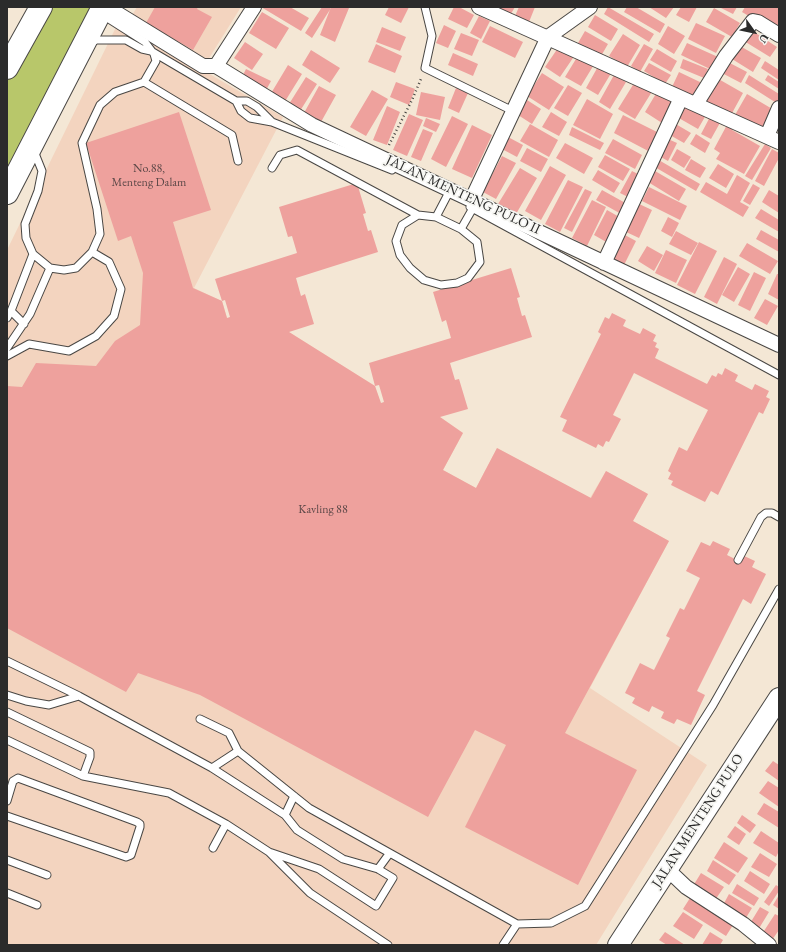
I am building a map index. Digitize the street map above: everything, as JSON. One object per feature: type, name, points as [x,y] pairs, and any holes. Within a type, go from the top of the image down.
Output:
[{"type":"main road","points":[[7,193],[103,9]]},
{"type":"main road","points":[[7,68],[37,10]]},
{"type":"street","points":[[103,9],[203,66],[216,66],[254,7]]},
{"type":"street","points":[[479,7],[773,139],[779,108]]},
{"type":"street","points":[[473,204],[513,111],[548,37],[590,7]]},
{"type":"street","points":[[696,104],[726,56],[753,21],[758,22],[779,35]]},
{"type":"street","name":"JALAN MENTENG PULO II","points":[[216,66],[312,125],[382,157],[473,204],[604,263],[779,345]]},
{"type":"street","points":[[604,263],[682,98]]},
{"type":"street","name":"JALAN MENTENG PULO","points":[[618,945],[779,698]]},
{"type":"street","points":[[668,869],[686,887],[743,924],[769,945]]},
{"type":"lane","points":[[425,7],[432,36],[425,68],[513,111]]},
{"type":"lane","points":[[31,145],[42,171],[38,191],[25,224],[26,238],[33,254],[50,268],[64,270],[76,268],[92,252],[100,234],[97,209],[82,143],[100,105],[115,92],[144,82],[156,61],[145,42],[103,9]]},
{"type":"lane","points":[[83,46],[96,40],[126,40],[142,49],[151,50],[236,101],[247,101],[272,122]]},
{"type":"lane","points":[[144,82],[232,135],[238,162]]},
{"type":"lane","points":[[236,101],[241,111],[250,118],[272,122],[406,176],[447,196],[473,204],[779,374]]},
{"type":"lane","points":[[272,168],[280,155],[297,150],[418,214],[436,217],[462,229],[477,242],[480,262],[468,278],[457,283],[441,285],[424,280],[410,268],[400,255],[396,241],[402,225],[418,214]]},
{"type":"lane","points":[[436,217],[447,196]]},
{"type":"lane","points":[[462,229],[473,204]]},
{"type":"lane","points":[[7,356],[29,344],[69,351],[96,336],[114,316],[121,289],[109,262],[92,252]]},
{"type":"lane","points":[[24,324],[9,314],[33,254]]},
{"type":"lane","points":[[7,348],[24,324],[50,268]]},
{"type":"lane","points":[[738,560],[761,517],[766,513],[779,517]]},
{"type":"lane","points":[[200,719],[229,733],[238,751],[309,808],[389,854],[517,924],[551,923],[585,906],[714,705],[779,589]]},
{"type":"lane","points":[[7,661],[79,696],[212,768],[285,815],[297,830],[343,859],[378,869],[393,878],[376,906],[319,869],[269,852]]},
{"type":"lane","points":[[7,695],[26,701],[50,704],[79,696]]},
{"type":"lane","points":[[7,712],[90,752],[90,757],[83,776]]},
{"type":"lane","points":[[7,740],[83,776],[168,793],[226,824],[269,852],[310,893],[388,945]]},
{"type":"lane","points":[[212,768],[238,751]]},
{"type":"lane","points":[[7,801],[13,781],[18,778],[137,822],[140,824],[140,827],[130,855],[126,857],[7,816]]},
{"type":"lane","points":[[285,815],[294,796]]},
{"type":"lane","points":[[213,848],[226,824]]},
{"type":"lane","points":[[378,869],[389,854]]},
{"type":"lane","points":[[7,860],[47,875]]},
{"type":"lane","points":[[7,893],[37,905]]},
{"type":"lane","points":[[503,945],[517,924]]},
{"type":"path","points":[[382,157],[412,100],[425,68]]},
{"type":"shaded area","points":[[137,7],[241,7],[206,63],[131,17]]},
{"type":"shaded area","points":[[119,21],[283,117],[194,288],[222,301],[236,348],[289,332],[375,386],[390,433],[440,417],[463,433],[443,470],[476,488],[497,448],[590,498],[606,471],[648,494],[633,521],[669,541],[590,688],[707,765],[596,945],[7,945],[7,250]]},
{"type":"green space","points":[[41,7],[103,7],[7,193],[7,68]]},
{"type":"building","points":[[155,7],[198,7],[197,9],[212,17],[193,50],[146,23]]},
{"type":"building","points":[[261,7],[290,7],[309,18],[301,31]]},
{"type":"building","points":[[322,7],[331,8],[312,38],[305,33]]},
{"type":"building","points":[[331,7],[349,8],[335,42],[320,35]]},
{"type":"building","points":[[389,7],[409,7],[401,23],[385,15]]},
{"type":"building","points":[[454,7],[459,7],[474,15],[467,28],[448,19]]},
{"type":"building","points":[[489,7],[515,7],[509,17]]},
{"type":"building","points":[[519,7],[535,7],[529,22],[515,16]]},
{"type":"building","points":[[608,7],[654,34],[649,42],[604,14]]},
{"type":"building","points":[[627,7],[636,7],[665,24],[660,33],[624,12]]},
{"type":"building","points":[[649,7],[674,7],[666,18]]},
{"type":"building","points":[[681,7],[697,7],[689,22],[676,15]]},
{"type":"building","points":[[719,7],[737,7],[733,14]]},
{"type":"building","points":[[745,7],[779,7],[779,34],[742,12]]},
{"type":"building","points":[[714,8],[740,23],[732,37],[706,22]]},
{"type":"building","points":[[262,12],[289,28],[276,49],[249,33]]},
{"type":"building","points":[[595,15],[618,29],[611,41],[588,27]]},
{"type":"building","points":[[479,16],[490,21],[481,39],[470,33]]},
{"type":"building","points":[[696,23],[725,36],[716,53],[688,39]]},
{"type":"building","points":[[444,25],[456,31],[448,48],[436,43]]},
{"type":"building","points":[[490,26],[523,42],[515,58],[482,42]]},
{"type":"building","points":[[668,26],[685,36],[674,54],[658,44]]},
{"type":"building","points":[[382,27],[406,37],[400,51],[376,42]]},
{"type":"building","points":[[751,30],[777,47],[770,57],[744,41]]},
{"type":"building","points":[[585,31],[608,44],[601,56],[578,43]]},
{"type":"building","points":[[461,33],[479,40],[472,56],[454,49]]},
{"type":"building","points":[[623,34],[640,45],[627,67],[609,56]]},
{"type":"building","points":[[245,42],[263,54],[252,70],[234,58]]},
{"type":"building","points":[[687,43],[718,57],[712,70],[681,55]]},
{"type":"building","points":[[376,44],[402,56],[395,73],[368,62]]},
{"type":"building","points":[[644,44],[653,49],[640,72],[631,66]]},
{"type":"building","points":[[560,45],[575,55],[560,77],[545,67]]},
{"type":"building","points":[[740,46],[761,58],[753,72],[732,59]]},
{"type":"building","points":[[657,49],[677,61],[671,72],[650,60]]},
{"type":"building","points":[[311,50],[340,68],[330,83],[302,65]]},
{"type":"building","points":[[453,53],[478,64],[473,76],[448,65]]},
{"type":"building","points":[[579,54],[595,63],[581,86],[565,77]]},
{"type":"building","points":[[683,59],[708,69],[704,78],[680,68]]},
{"type":"building","points":[[726,61],[747,72],[741,83],[720,72]]},
{"type":"building","points":[[765,61],[779,70],[779,80],[761,68]]},
{"type":"building","points":[[600,63],[613,70],[598,95],[586,88]]},
{"type":"building","points":[[649,63],[671,75],[665,84],[644,71]]},
{"type":"building","points":[[288,65],[302,74],[284,103],[270,95]]},
{"type":"building","points":[[246,69],[271,81],[264,94],[240,81]]},
{"type":"building","points":[[679,72],[702,83],[695,98],[672,87]]},
{"type":"building","points":[[542,73],[564,87],[549,110],[527,96]]},
{"type":"building","points":[[614,75],[626,82],[610,109],[599,102]]},
{"type":"building","points":[[749,75],[779,94],[778,104],[745,83]]},
{"type":"building","points":[[768,75],[779,82],[779,89],[765,80]]},
{"type":"building","points":[[306,77],[317,84],[300,111],[289,104]]},
{"type":"building","points":[[715,77],[743,93],[731,115],[702,99]]},
{"type":"building","points":[[636,80],[653,90],[635,119],[618,109]]},
{"type":"building","points":[[396,82],[415,89],[409,105],[390,97]]},
{"type":"building","points":[[568,85],[582,93],[568,116],[554,108]]},
{"type":"building","points":[[319,86],[336,95],[321,122],[304,113]]},
{"type":"building","points":[[456,88],[468,93],[459,113],[448,108]]},
{"type":"building","points":[[372,90],[388,99],[366,136],[350,127]]},
{"type":"building","points":[[421,92],[445,97],[440,120],[416,115]]},
{"type":"building","points":[[657,92],[675,102],[662,123],[645,112]]},
{"type":"building","points":[[747,94],[774,110],[762,131],[735,115]]},
{"type":"building","points":[[587,99],[613,114],[600,139],[573,125]]},
{"type":"building","points":[[527,100],[541,109],[532,124],[518,115]]},
{"type":"building","points":[[685,103],[706,115],[698,129],[677,117]]},
{"type":"building","points":[[387,106],[400,112],[387,145],[373,140]]},
{"type":"building","points":[[179,112],[211,210],[173,222],[193,288],[222,301],[215,279],[297,253],[292,236],[288,237],[279,207],[357,183],[366,213],[363,214],[368,231],[371,230],[378,252],[296,278],[301,296],[305,294],[314,324],[289,332],[375,386],[369,363],[451,338],[446,320],[442,322],[433,292],[511,268],[520,297],[517,298],[522,316],[525,315],[532,337],[450,363],[455,380],[459,379],[468,409],[440,417],[463,433],[443,470],[476,488],[497,448],[591,498],[606,471],[648,494],[633,521],[669,541],[565,733],[637,770],[578,885],[465,827],[506,745],[475,730],[428,817],[200,695],[138,673],[126,692],[7,628],[7,386],[22,387],[36,363],[96,366],[115,341],[140,325],[143,273],[131,236],[118,241],[86,143]],"holes":[[[225,300],[230,317],[227,318],[222,301]],[[379,385],[384,402],[381,403],[375,386]]]},
{"type":"building","points":[[551,112],[567,122],[559,136],[542,127]]},
{"type":"building","points":[[409,114],[423,120],[407,156],[393,150]]},
{"type":"building","points":[[623,115],[661,134],[652,153],[614,133]]},
{"type":"building","points":[[711,115],[721,121],[711,139],[701,134]]},
{"type":"building","points":[[452,116],[468,124],[446,167],[431,159]]},
{"type":"building","points":[[426,118],[440,124],[436,132],[423,126]]},
{"type":"building","points":[[674,123],[691,133],[684,143],[668,134]]},
{"type":"building","points":[[728,123],[734,127],[732,130],[760,146],[744,174],[716,159],[720,153],[714,149]]},
{"type":"building","points":[[530,124],[558,140],[549,157],[520,141]]},
{"type":"building","points":[[472,125],[492,135],[472,178],[452,169]]},
{"type":"building","points":[[572,127],[604,143],[600,150],[569,135]]},
{"type":"building","points":[[423,129],[433,133],[421,161],[411,157]]},
{"type":"building","points":[[696,134],[710,143],[705,153],[690,144]]},
{"type":"building","points":[[508,137],[523,145],[517,157],[502,149]]},
{"type":"building","points":[[613,139],[642,155],[635,169],[605,153]]},
{"type":"building","points":[[668,139],[677,143],[668,161],[659,156]]},
{"type":"building","points":[[565,143],[593,158],[584,174],[556,158]]},
{"type":"building","points":[[765,144],[771,148],[752,180],[745,176]]},
{"type":"building","points":[[527,148],[548,159],[541,172],[520,161]]},
{"type":"building","points":[[677,149],[691,157],[684,168],[671,160]]},
{"type":"building","points":[[772,149],[779,153],[779,158],[764,186],[755,181]]},
{"type":"building","points":[[605,155],[630,169],[623,181],[598,167]]},
{"type":"building","points":[[502,156],[516,163],[496,199],[483,192]]},
{"type":"building","points":[[657,159],[700,184],[696,191],[653,166]]},
{"type":"building","points":[[691,159],[706,168],[700,178],[685,170]]},
{"type":"building","points":[[718,164],[734,174],[726,188],[709,178]]},
{"type":"building","points":[[550,166],[566,175],[541,220],[525,211]]},
{"type":"building","points":[[520,168],[537,178],[516,214],[498,204]]},
{"type":"building","points":[[598,170],[620,183],[614,193],[592,180]]},
{"type":"building","points":[[632,171],[644,177],[632,199],[620,193]]},
{"type":"building","points":[[655,171],[686,189],[679,201],[648,182]]},
{"type":"building","points":[[737,175],[750,183],[740,202],[749,207],[743,217],[700,192],[706,182],[727,194]]},
{"type":"building","points":[[568,180],[583,187],[560,232],[545,224]]},
{"type":"building","points":[[753,184],[760,188],[750,205],[743,201]]},
{"type":"building","points":[[649,187],[687,206],[680,220],[642,201]]},
{"type":"building","points":[[585,189],[592,192],[572,232],[564,228]]},
{"type":"building","points":[[602,190],[629,205],[623,215],[596,200]]},
{"type":"building","points":[[769,190],[779,196],[779,213],[762,202]]},
{"type":"building","points":[[592,200],[606,207],[587,246],[572,238]]},
{"type":"building","points":[[637,203],[652,210],[639,238],[624,231]]},
{"type":"building","points":[[761,209],[779,220],[779,232],[755,218]]},
{"type":"building","points":[[607,210],[621,218],[608,243],[594,235]]},
{"type":"building","points":[[668,217],[679,223],[672,237],[661,231]]},
{"type":"building","points":[[761,230],[779,240],[779,252],[756,239]]},
{"type":"building","points":[[676,231],[698,243],[691,255],[669,244]]},
{"type":"building","points":[[623,234],[636,241],[624,265],[610,258]]},
{"type":"building","points":[[699,242],[717,251],[695,294],[677,285]]},
{"type":"building","points":[[747,243],[778,261],[770,274],[739,256]]},
{"type":"building","points":[[647,246],[663,255],[654,271],[638,261]]},
{"type":"building","points":[[666,250],[687,260],[676,283],[655,273]]},
{"type":"building","points":[[724,257],[737,264],[717,304],[704,297]]},
{"type":"building","points":[[738,267],[750,274],[734,302],[722,295]]},
{"type":"building","points":[[754,272],[766,278],[750,311],[738,305]]},
{"type":"building","points":[[777,274],[779,274],[779,300],[768,294]]},
{"type":"building","points":[[765,299],[778,306],[767,325],[754,318]]},
{"type":"building","points":[[612,313],[626,320],[623,326],[640,334],[643,328],[656,335],[653,341],[657,343],[655,347],[659,349],[655,358],[707,384],[712,375],[716,377],[718,373],[722,375],[725,368],[738,375],[735,381],[752,390],[755,384],[769,391],[766,397],[770,399],[763,414],[759,412],[718,495],[711,491],[705,502],[671,485],[673,481],[668,479],[671,473],[668,471],[679,447],[687,451],[708,410],[634,373],[613,415],[621,419],[609,442],[606,441],[603,447],[598,444],[596,448],[562,431],[567,420],[560,417],[601,334],[598,332],[605,317],[609,319]]},
{"type":"building","points":[[713,541],[730,549],[727,555],[739,561],[742,555],[755,561],[752,567],[766,574],[751,604],[743,599],[697,691],[705,695],[691,725],[677,719],[674,724],[661,718],[664,712],[652,706],[649,712],[632,703],[635,698],[625,693],[640,663],[654,670],[670,638],[666,636],[680,608],[684,610],[700,578],[686,571],[701,542],[710,546]]},
{"type":"building","points":[[773,761],[779,765],[779,781],[765,771]]},
{"type":"building","points":[[768,781],[779,788],[779,807],[759,793]]},
{"type":"building","points":[[764,803],[779,812],[779,828],[757,814]]},
{"type":"building","points":[[742,815],[756,825],[750,833],[737,823]]},
{"type":"building","points":[[735,826],[746,834],[739,845],[727,837]]},
{"type":"building","points":[[761,831],[779,843],[779,851],[776,857],[753,843]]},
{"type":"building","points":[[724,842],[748,858],[738,873],[714,858]]},
{"type":"building","points":[[760,853],[777,864],[769,877],[751,867]]},
{"type":"building","points":[[713,860],[736,875],[729,885],[707,871]]},
{"type":"building","points":[[750,871],[770,884],[764,894],[744,881]]},
{"type":"building","points":[[701,873],[724,887],[715,900],[693,886]]},
{"type":"building","points":[[737,884],[759,898],[754,906],[732,893]]},
{"type":"building","points":[[776,885],[779,887],[779,891],[769,906],[764,902]]},
{"type":"building","points":[[729,894],[752,908],[744,921],[722,907]]},
{"type":"building","points":[[779,895],[779,909],[773,905]]},
{"type":"building","points":[[690,898],[733,925],[726,936],[683,909]]},
{"type":"building","points":[[760,907],[769,912],[758,930],[749,925]]},
{"type":"building","points":[[683,912],[703,925],[694,939],[673,926]]},
{"type":"building","points":[[775,914],[779,916],[779,930],[772,940],[762,934]]},
{"type":"building","points":[[665,932],[685,945],[667,945],[659,940]]},
{"type":"building","points":[[710,932],[723,940],[720,945],[702,945]]}]
